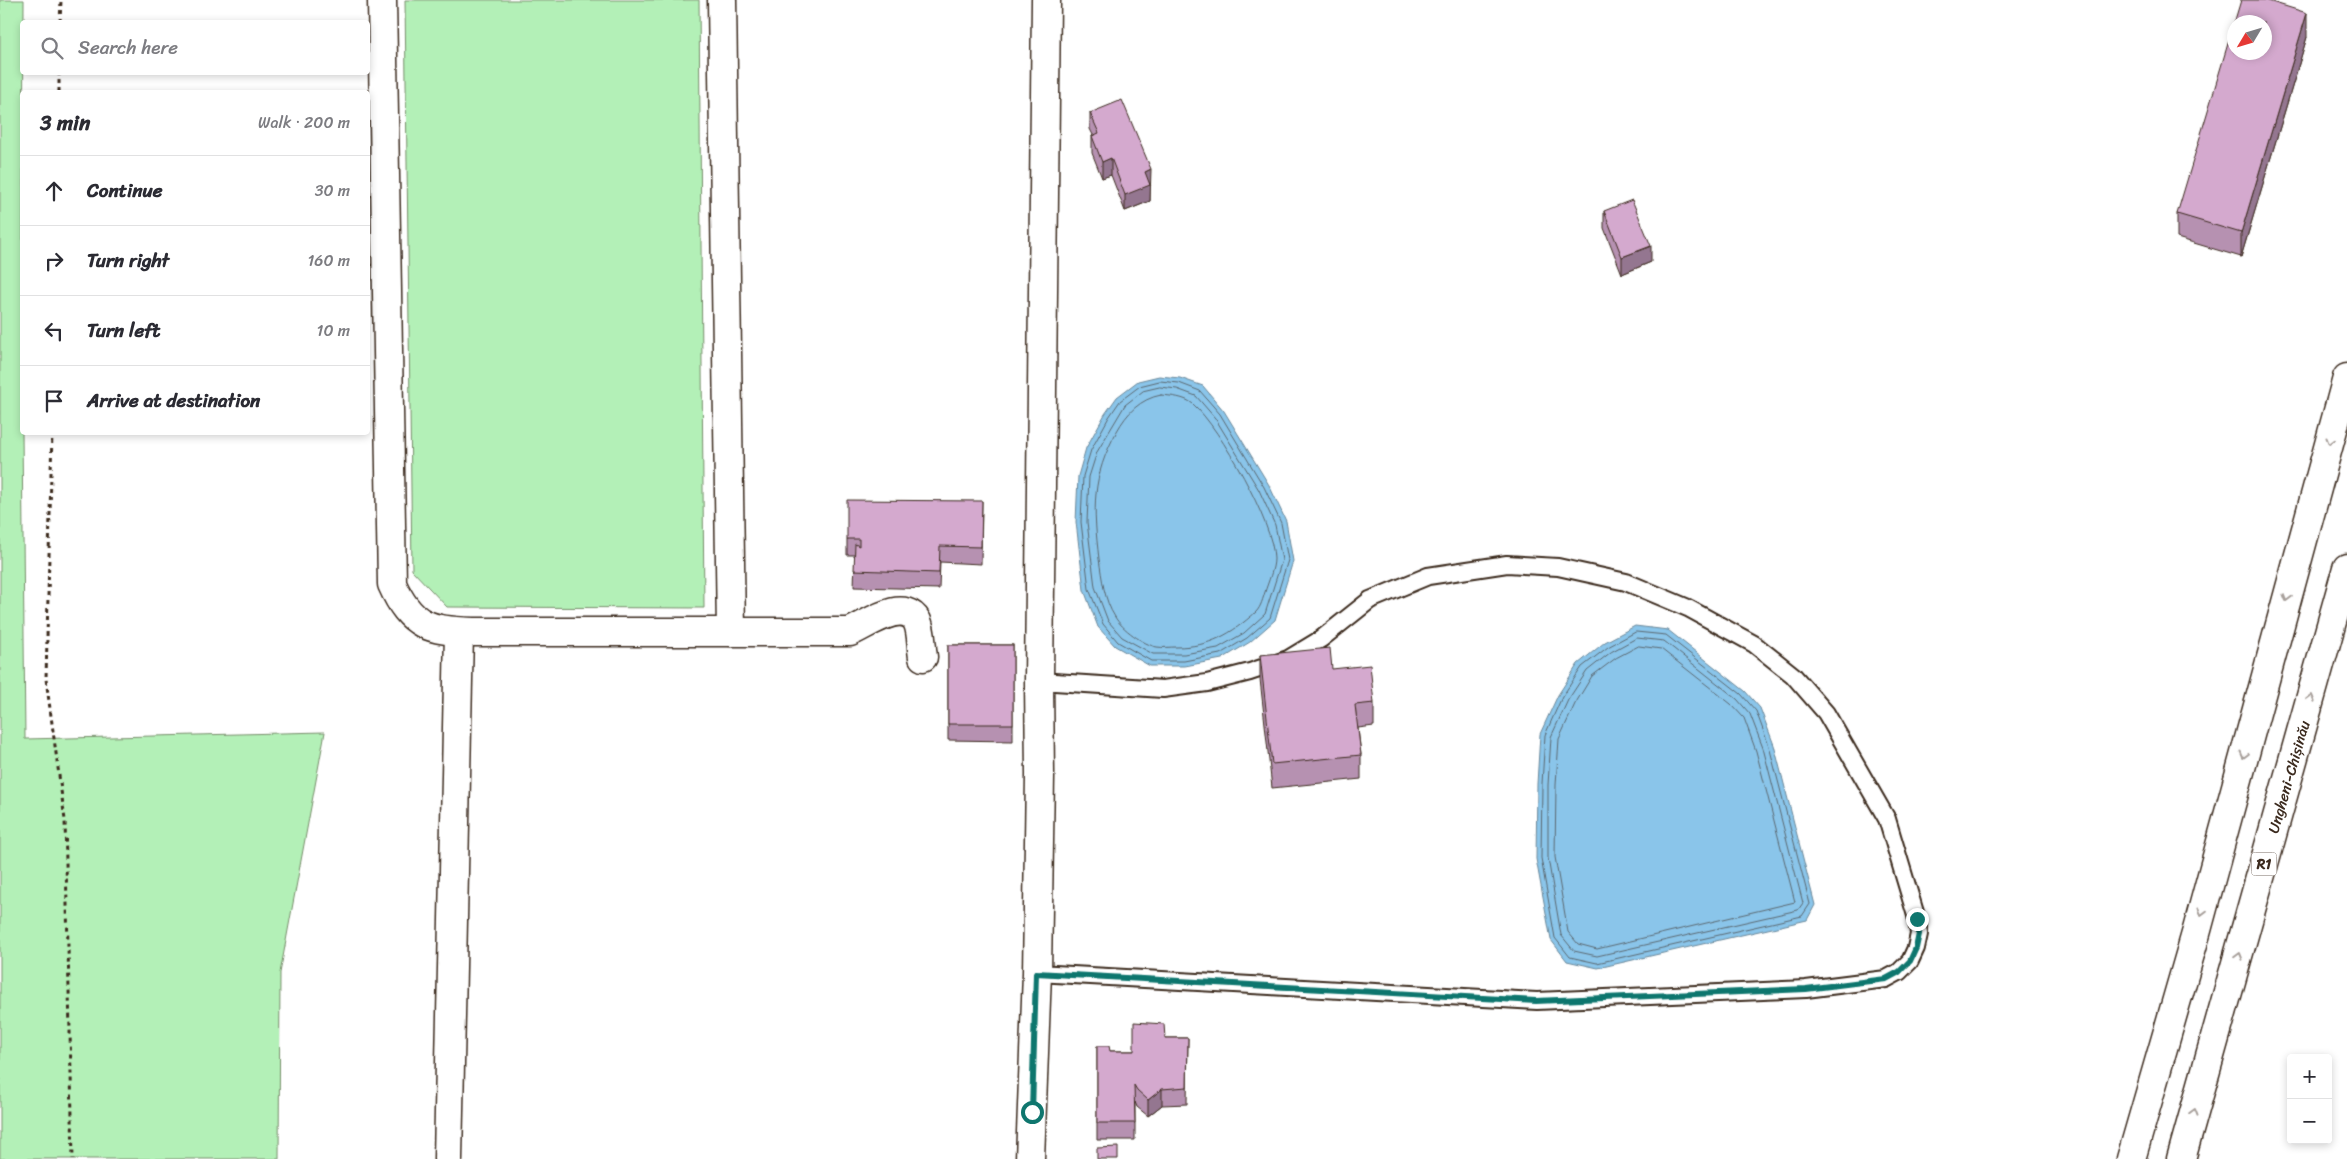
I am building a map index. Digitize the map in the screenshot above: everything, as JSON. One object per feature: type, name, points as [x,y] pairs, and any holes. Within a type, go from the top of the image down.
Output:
[{"type":"main road","points":[[382,0],[392,584],[399,600],[410,614],[424,624],[441,631],[459,632],[850,632],[886,614],[900,611],[912,616],[917,622],[923,657]]},
{"type":"main road","points":[[722,0],[731,632]]},
{"type":"main road","points":[[1030,1159],[1040,775],[1039,681],[1046,0]]},
{"type":"main road","points":[[2131,1159],[2197,930],[2347,378]]},
{"type":"main road","name":"Ungheni-Chișinău","points":[[2181,1159],[2347,568]]},
{"type":"main road","points":[[448,1159],[459,632]]},
{"type":"lane","points":[[1036,973],[1536,1001],[1677,996],[1806,989],[1886,979],[1899,972],[1910,961],[1916,948],[1919,934],[1917,919],[1887,819],[1826,713],[1793,675],[1754,644],[1688,608],[1626,582],[1558,567],[1507,564],[1428,576],[1370,600],[1321,639],[1288,659],[1250,672],[1207,683],[1163,689],[1039,681]]},
{"type":"path","points":[[60,20],[61,0]]},
{"type":"path","points":[[59,75],[59,90]]},
{"type":"path","points":[[52,435],[46,679],[65,820],[73,1159]]},
{"type":"green space","points":[[0,0],[24,0],[24,20],[20,20],[20,75],[24,75],[24,90],[20,90],[20,435],[22,435],[25,739],[325,732],[280,973],[279,1159],[0,1159]]},
{"type":"green space","points":[[405,0],[699,0],[704,608],[447,607],[412,570]]},
{"type":"water","points":[[1159,376],[1180,378],[1203,386],[1224,411],[1269,485],[1286,521],[1293,561],[1275,620],[1250,642],[1222,659],[1185,666],[1150,666],[1115,646],[1098,627],[1084,590],[1076,522],[1078,476],[1086,448],[1105,414],[1117,397],[1138,381]]},
{"type":"water","points":[[1635,626],[1668,630],[1745,691],[1760,708],[1774,745],[1815,905],[1807,920],[1598,968],[1567,961],[1551,940],[1536,859],[1540,734],[1558,695],[1578,664],[1605,642]]},
{"type":"building","points":[[2241,0],[2265,0],[2307,13],[2241,233],[2177,214],[2227,46],[2227,60],[2272,60],[2272,15],[2236,15]]},
{"type":"building","points":[[1122,100],[1151,169],[1145,172],[1150,185],[1125,195],[1111,158],[1102,162],[1092,136],[1099,133],[1090,113]]},
{"type":"building","points":[[1632,200],[1651,246],[1622,257],[1604,211]]},
{"type":"building","points":[[847,500],[982,501],[981,547],[940,546],[939,573],[854,570],[855,544],[859,546],[859,539],[847,539]]},
{"type":"building","points":[[948,645],[1013,645],[1013,724],[948,724]]},
{"type":"building","points":[[1330,648],[1332,669],[1370,665],[1374,703],[1355,705],[1361,755],[1272,764],[1260,655]]},
{"type":"building","points":[[1134,1022],[1164,1024],[1165,1038],[1188,1038],[1187,1087],[1162,1089],[1148,1100],[1134,1085],[1135,1123],[1097,1123],[1097,1046],[1109,1046],[1110,1051],[1134,1051]]},
{"type":"building","points":[[1118,1147],[1118,1159],[1097,1159],[1097,1148]]},
{"type":"route","points":[[1032,1112],[1036,973],[1536,1001],[1806,989],[1886,979],[1899,972],[1910,961],[1916,948],[1919,934],[1917,919]]}]
